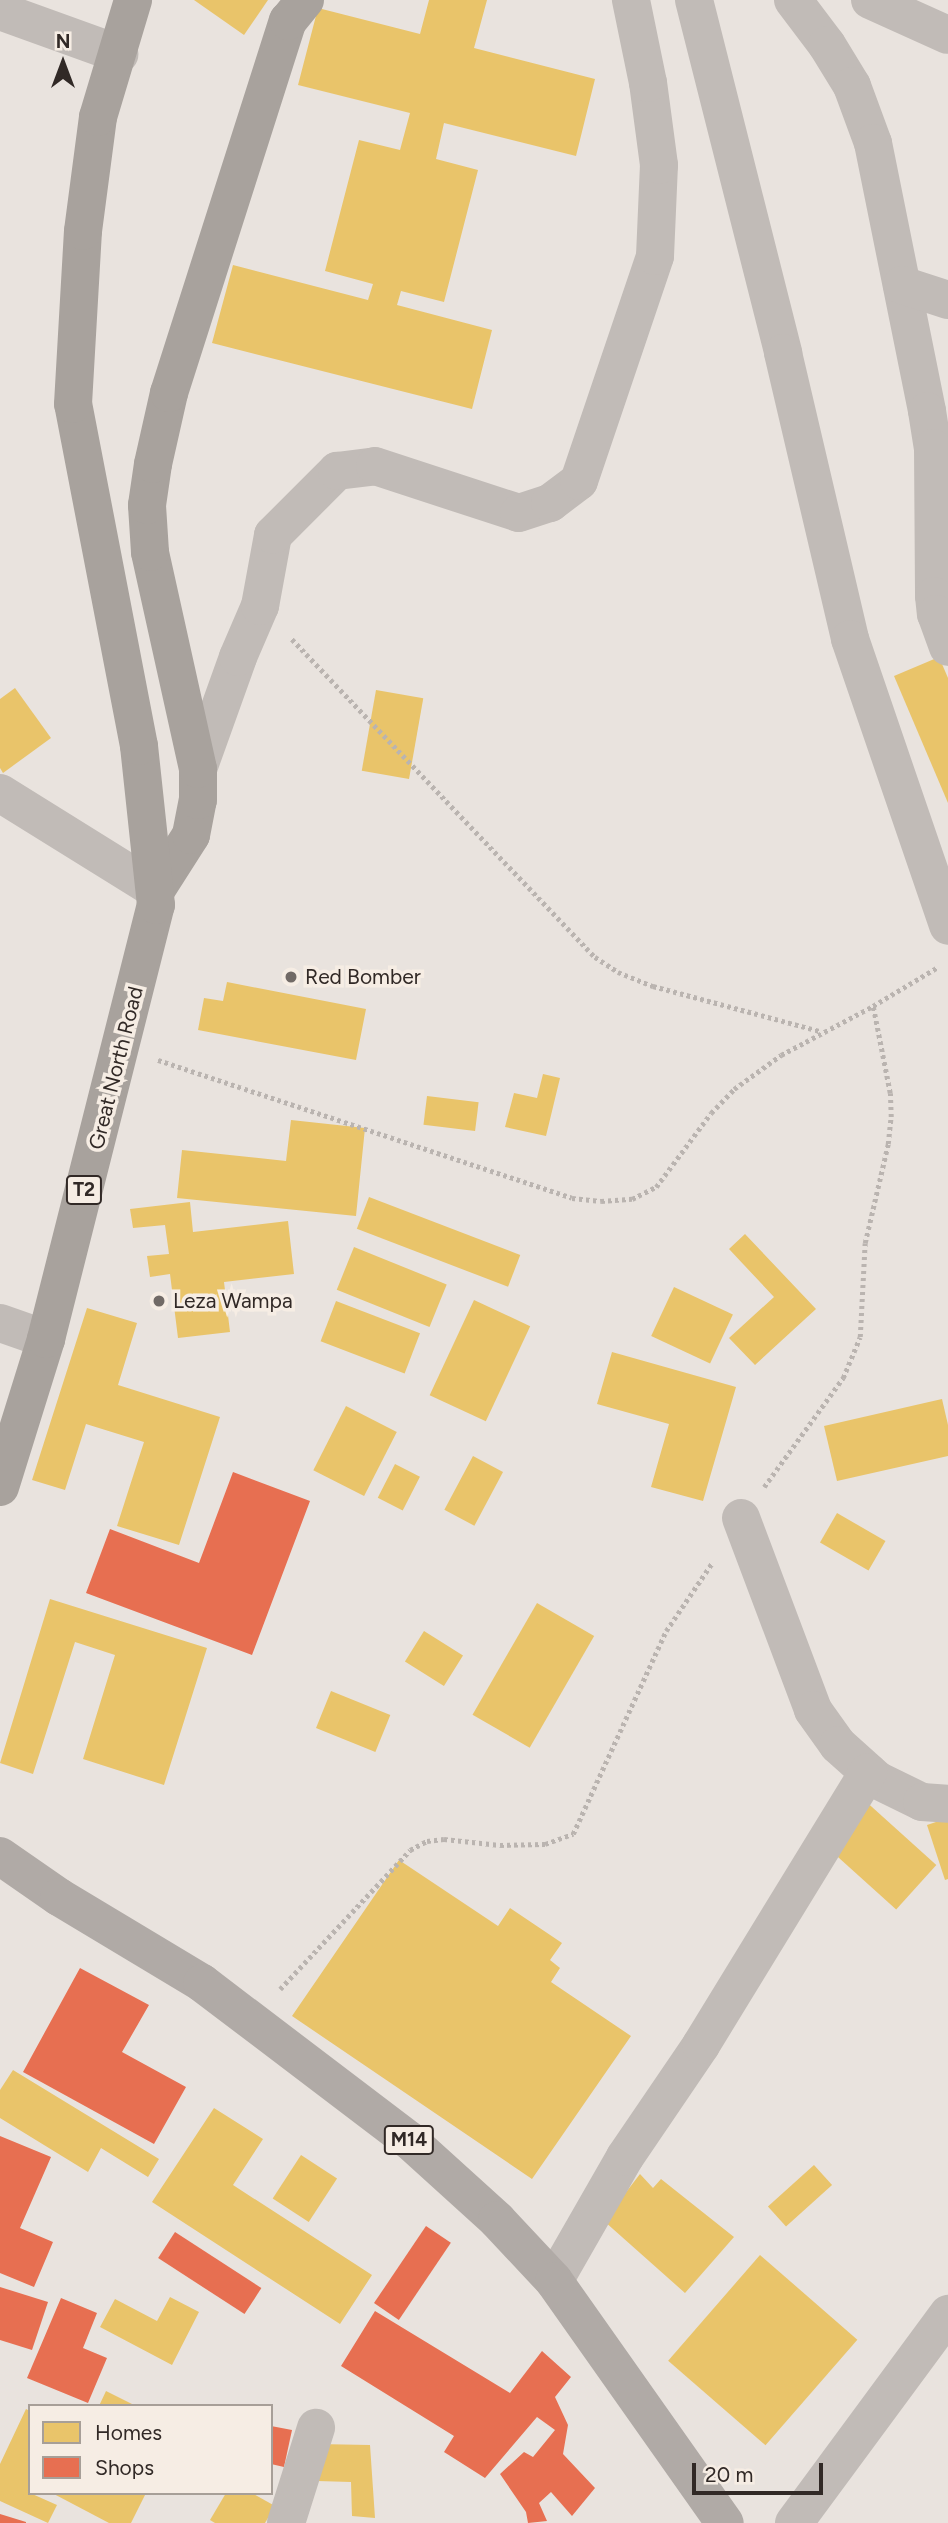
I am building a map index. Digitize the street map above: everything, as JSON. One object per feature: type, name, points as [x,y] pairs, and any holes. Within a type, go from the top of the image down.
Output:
[{"type":"highway","points":[[133,0],[98,117],[83,231],[73,404],[139,747],[156,890]]},
{"type":"highway","points":[[156,890],[191,835],[198,800],[198,769],[150,551],[147,505],[169,393],[288,21],[304,0]]},
{"type":"highway","name":"Great North Road","points":[[0,1487],[46,1339],[154,917],[156,890]]},
{"type":"main road","name":"M14","points":[[0,1856],[59,1896],[202,1983],[410,2141],[497,2220],[554,2281],[725,2523]]},
{"type":"street","points":[[198,769],[238,657],[260,606],[273,536],[337,471],[375,466],[519,513],[550,503],[579,481],[656,245],[659,164],[648,83],[631,0]]},
{"type":"street","points":[[694,0],[783,353],[850,639],[948,926]]},
{"type":"street","points":[[793,0],[827,45],[852,86],[873,143],[933,448],[934,596],[936,614],[948,648]]},
{"type":"street","points":[[870,0],[948,35]]},
{"type":"street","points":[[0,11],[119,54]]},
{"type":"street","points":[[902,285],[948,300]]},
{"type":"street","points":[[0,793],[156,890]]},
{"type":"street","points":[[0,1323],[46,1339]]},
{"type":"street","points":[[741,1518],[813,1710],[838,1745],[868,1772],[922,1802],[948,1804]]},
{"type":"street","points":[[554,2281],[625,2157],[701,2045],[868,1772]]},
{"type":"street","points":[[794,2523],[948,2314]]},
{"type":"street","points":[[286,2523],[316,2428]]},
{"type":"path","points":[[260,606],[594,957],[618,972],[653,986],[821,1031]]},
{"type":"path","points":[[121,1047],[572,1198],[601,1201],[632,1199],[656,1188],[711,1113],[734,1089],[781,1055],[821,1031],[873,1006],[948,961]]},
{"type":"path","points":[[251,2021],[410,1850],[427,1841],[444,1839],[500,1845],[544,1844],[573,1835],[666,1632],[741,1518],[843,1378],[860,1337],[865,1243],[888,1144],[891,1117],[890,1093],[873,1006]]},
{"type":"building: Homes","points":[[194,0],[268,0],[244,35]]},
{"type":"building: Homes","points":[[429,0],[487,0],[474,48],[595,79],[576,156],[444,123],[436,159],[478,170],[444,302],[401,291],[397,305],[492,330],[472,409],[212,343],[233,265],[368,300],[373,284],[325,271],[359,140],[400,150],[410,113],[298,85],[318,8],[420,34]]},
{"type":"building: Homes","points":[[939,657],[948,678],[948,803],[894,676]]},
{"type":"building: Homes","points":[[15,688],[51,738],[3,773],[0,768],[0,699]]},
{"type":"building: Homes","points":[[376,690],[423,698],[409,779],[362,771]]},
{"type":"building: Homes","points":[[227,982],[366,1009],[356,1060],[198,1030],[204,998],[223,1001]]},
{"type":"building: Homes","points":[[543,1074],[560,1078],[546,1136],[505,1127],[514,1093],[537,1098]]},
{"type":"building: Homes","points":[[427,1096],[479,1102],[475,1131],[423,1125]]},
{"type":"building: Homes","points":[[291,1120],[365,1128],[356,1216],[177,1198],[182,1150],[286,1161]]},
{"type":"building: Homes","points":[[369,1197],[520,1255],[508,1287],[357,1229]]},
{"type":"building: Homes","points":[[190,1202],[193,1232],[288,1221],[294,1274],[224,1282],[230,1332],[178,1338],[170,1274],[150,1277],[147,1256],[169,1254],[165,1225],[133,1228],[130,1209]]},
{"type":"building: Homes","points":[[745,1234],[816,1309],[755,1365],[729,1338],[774,1297],[729,1249]]},
{"type":"building: Homes","points":[[354,1247],[447,1284],[429,1327],[337,1290]]},
{"type":"building: Homes","points":[[674,1287],[733,1314],[710,1363],[651,1336]]},
{"type":"building: Homes","points":[[474,1300],[530,1326],[486,1421],[430,1395]]},
{"type":"building: Homes","points":[[336,1301],[420,1333],[405,1373],[321,1341]]},
{"type":"building: Homes","points":[[87,1308],[137,1323],[118,1385],[220,1417],[179,1545],[117,1526],[144,1442],[86,1424],[65,1490],[32,1480]]},
{"type":"building: Homes","points":[[612,1352],[736,1387],[703,1501],[651,1487],[669,1424],[597,1404]]},
{"type":"building: Homes","points":[[942,1399],[948,1425],[948,1456],[837,1481],[824,1426]]},
{"type":"building: Homes","points":[[346,1406],[397,1432],[364,1496],[313,1470]]},
{"type":"building: Homes","points":[[473,1456],[503,1472],[474,1526],[444,1510]]},
{"type":"building: Homes","points":[[395,1464],[420,1477],[403,1511],[378,1498]]},
{"type":"building: Homes","points":[[837,1513],[885,1541],[868,1570],[820,1542]]},
{"type":"building: Homes","points":[[50,1599],[207,1648],[164,1785],[83,1759],[115,1655],[75,1642],[33,1774],[0,1763]]},
{"type":"building: Homes","points":[[537,1603],[594,1636],[530,1748],[472,1715]]},
{"type":"building: Homes","points":[[424,1631],[463,1655],[444,1686],[405,1662]]},
{"type":"building: Homes","points":[[331,1691],[390,1715],[375,1752],[316,1728]]},
{"type":"building: Homes","points":[[862,1798],[936,1865],[896,1910],[822,1843]]},
{"type":"building: Homes","points":[[948,1818],[948,1879],[945,1880],[927,1825]]},
{"type":"building: Homes","points":[[399,1860],[498,1926],[510,1908],[562,1943],[550,1960],[560,1968],[551,1982],[631,2036],[532,2179],[292,2016]]},
{"type":"building: Homes","points":[[13,2070],[159,2159],[148,2177],[101,2148],[88,2172],[0,2118],[0,2090]]},
{"type":"building: Homes","points":[[214,2108],[263,2139],[233,2185],[372,2275],[340,2324],[152,2202]]},
{"type":"building: Homes","points":[[301,2155],[337,2178],[309,2222],[273,2199]]},
{"type":"building: Homes","points":[[814,2165],[832,2185],[786,2227],[768,2206]]},
{"type":"building: Homes","points":[[640,2174],[653,2188],[661,2179],[734,2237],[685,2293],[604,2221]]},
{"type":"building: Homes","points":[[760,2255],[857,2340],[766,2445],[668,2361]]},
{"type":"building: Homes","points":[[170,2297],[199,2312],[172,2365],[100,2327],[115,2299],[157,2321]]},
{"type":"building: Homes","points":[[106,2391],[132,2404],[100,2404]]},
{"type":"building: Homes","points":[[26,2409],[28,2495],[34,2495],[57,2505],[48,2523],[0,2501],[0,2464]]},
{"type":"building: Homes","points":[[317,2444],[370,2445],[375,2518],[352,2516],[351,2482],[317,2481]]},
{"type":"building: Homes","points":[[56,2495],[145,2495],[131,2523],[109,2523]]},
{"type":"building: Homes","points":[[225,2495],[256,2495],[275,2506],[265,2523],[215,2523],[210,2520]]},
{"type":"building: Shops","points":[[233,1472],[310,1501],[252,1655],[86,1593],[110,1529],[199,1563]]},
{"type":"building: Shops","points":[[80,1968],[149,2005],[122,2052],[186,2087],[154,2144],[23,2072]]},
{"type":"building: Shops","points":[[0,2136],[51,2157],[20,2228],[53,2242],[34,2287],[0,2273]]},
{"type":"building: Shops","points":[[426,2226],[451,2243],[399,2320],[374,2303]]},
{"type":"building: Shops","points":[[175,2232],[261,2288],[244,2314],[158,2258]]},
{"type":"building: Shops","points":[[0,2287],[48,2302],[32,2350],[0,2340]]},
{"type":"building: Shops","points":[[61,2298],[97,2313],[83,2348],[107,2358],[88,2403],[27,2378]]},
{"type":"building: Shops","points":[[375,2311],[510,2393],[542,2351],[571,2377],[555,2397],[568,2425],[563,2454],[595,2488],[572,2516],[551,2492],[539,2503],[547,2521],[528,2523],[526,2512],[500,2474],[524,2452],[533,2457],[555,2430],[537,2417],[485,2478],[444,2452],[454,2436],[341,2366]]},
{"type":"building: Shops","points":[[273,2426],[292,2430],[284,2467],[273,2464]]},
{"type":"building: Shops","points":[[0,2514],[26,2522],[26,2523],[0,2523]]},
{"type":"place","name":"Red Bomber","points":[[291,977]]},
{"type":"place","name":"Leza Wampa","points":[[159,1301]]}]
